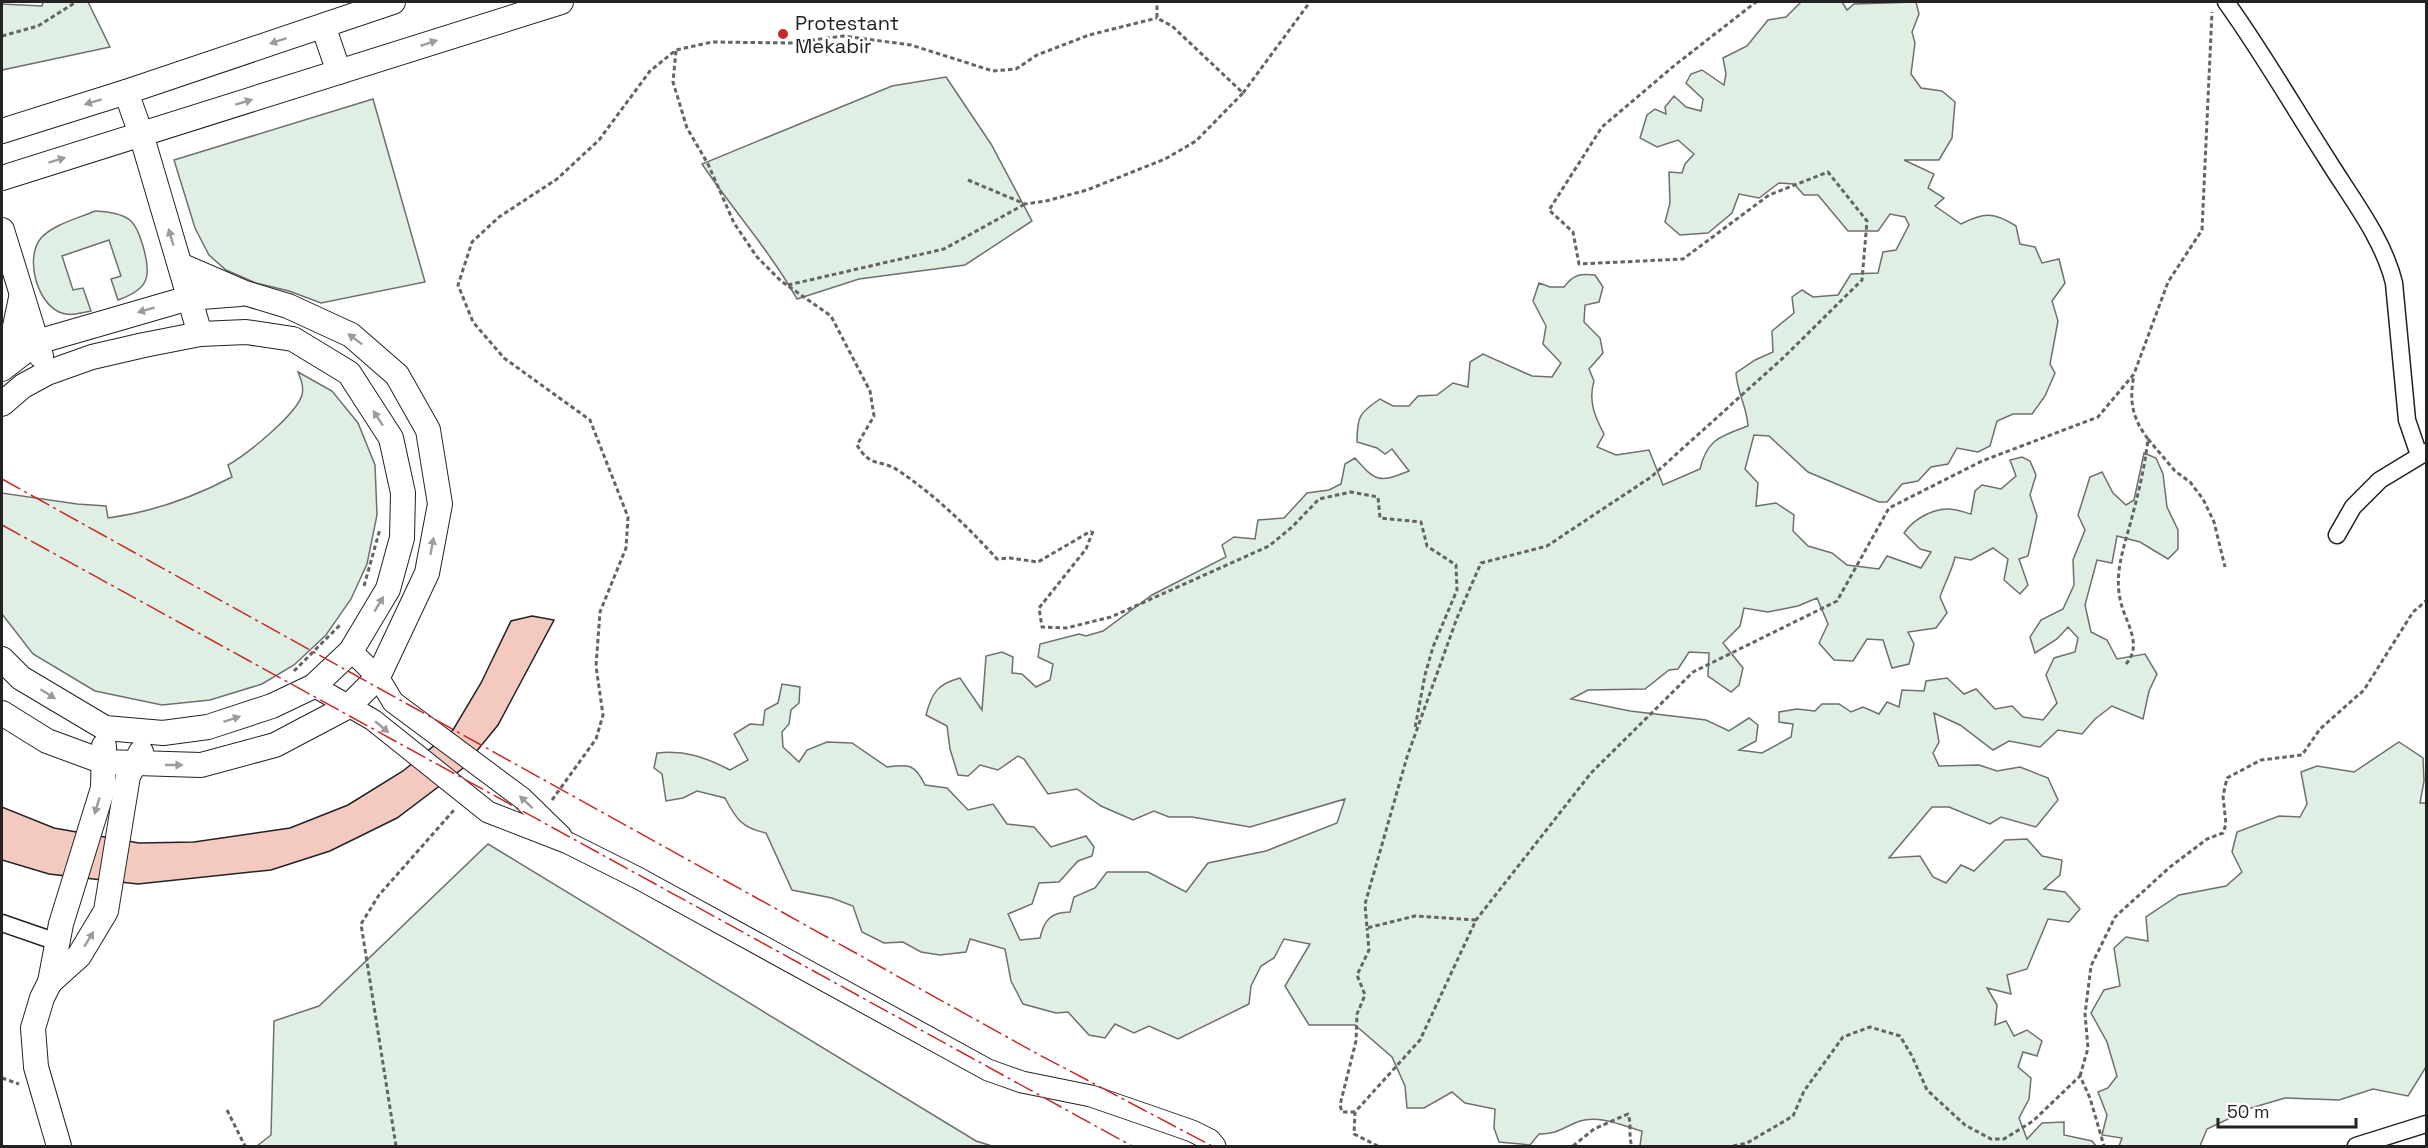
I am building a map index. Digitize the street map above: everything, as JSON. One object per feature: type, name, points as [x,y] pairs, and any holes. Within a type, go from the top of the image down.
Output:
[{"type":"main road","points":[[2,131],[126,92],[393,2]]},
{"type":"main road","points":[[2,178],[561,2]]},
{"type":"main road","points":[[323,26],[339,72]]},
{"type":"main road","points":[[126,92],[141,134],[200,334]]},
{"type":"main road","points":[[2,230],[47,374]]},
{"type":"main road","points":[[2,714],[47,741],[104,762],[134,765],[201,765],[275,745],[349,706],[378,677],[428,573],[440,504],[428,430],[397,375],[351,335],[288,306],[245,293],[180,266]]},
{"type":"main road","points":[[2,369],[37,342],[189,298],[245,293]]},
{"type":"main road","points":[[2,354],[13,336],[22,295]]},
{"type":"main road","points":[[2,404],[23,386],[92,357],[200,334],[246,332],[293,339],[349,373],[392,438],[403,493],[402,538],[388,589],[351,651],[314,686],[272,706],[208,727],[152,733],[105,728],[21,678],[2,659]]},
{"type":"main road","points":[[59,1146],[36,1067],[33,1028],[42,998],[50,982],[61,924],[103,788],[105,728]]},
{"type":"main road","points":[[50,982],[79,956],[106,911],[128,776],[152,733]]},
{"type":"street","points":[[2226,2],[2251,36],[2366,222],[2390,266],[2394,283],[2407,420],[2423,453],[2380,480],[2353,507],[2337,535]]},
{"type":"street","points":[[351,651],[378,677],[393,702],[522,798],[568,843]]},
{"type":"street","points":[[314,686],[373,720],[488,812],[568,843],[638,878],[988,1070],[1022,1082],[1091,1096],[1192,1131],[1212,1143],[1230,1146]]},
{"type":"street","points":[[2,922],[57,942]]},
{"type":"street","points":[[2356,1146],[2427,1124]]},
{"type":"path","points":[[2,36],[38,26],[76,2]]},
{"type":"path","points":[[1157,2],[1157,18]]},
{"type":"path","points":[[787,286],[944,249],[1025,204],[1087,190],[1165,159],[1196,141],[1243,93],[1310,2]]},
{"type":"path","points":[[1355,1112],[1342,1112],[1340,1106],[1356,1041],[1357,1014],[1365,995],[1357,975],[1369,950],[1365,904],[1413,738],[1457,618],[1481,563],[1547,546],[1651,477],[1784,357],[1862,280],[1867,222],[1828,172],[1769,195],[1683,259],[1579,264],[1573,232],[1549,210],[1602,127],[1675,65],[1756,2]]},
{"type":"path","points":[[2212,2],[2202,230],[2168,282],[2134,374],[2130,395],[2137,425],[2175,471],[2190,482],[2203,499],[2214,522],[2225,567]]},
{"type":"path","points":[[541,816],[596,738],[603,714],[596,666],[600,612],[626,548],[628,517],[590,420],[504,358],[473,322],[458,285],[472,242],[499,217],[557,179],[599,140],[650,72],[676,50],[712,42],[791,43],[843,36],[911,45],[993,71],[1016,69],[1037,55],[1089,35],[1157,18],[1172,26],[1243,93]]},
{"type":"path","points":[[676,50],[673,82],[687,128],[708,164],[734,223],[757,257],[787,286],[831,316],[870,391],[874,416],[857,445],[865,458],[896,469],[943,504],[997,559],[1010,558],[1038,562],[1093,531],[1086,549],[1039,609],[1042,627],[1066,628],[1111,617],[1269,546],[1292,527],[1319,499],[1351,492],[1378,497],[1380,518],[1420,522],[1427,546],[1456,565],[1457,590],[1427,666],[1413,738]]},
{"type":"path","points":[[968,180],[1025,204]]},
{"type":"path","points":[[1378,1146],[1354,1134],[1355,1112],[1420,1040],[1476,920],[1591,774],[1693,672],[1837,601],[1889,508],[1982,461],[2098,417],[2134,374]]},
{"type":"path","points":[[2127,663],[2133,657],[2134,639],[2121,601],[2120,557],[2137,497],[2148,439]]},
{"type":"path","points":[[363,588],[380,528]]},
{"type":"path","points":[[1733,1146],[1747,1143],[1792,1116],[1804,1091],[1843,1037],[1870,1027],[1900,1036],[1927,1090],[1965,1125],[1991,1139],[2004,1139],[2033,1121],[2080,1076],[2088,1048],[2085,1014],[2091,966],[2115,917],[2170,867],[2208,839],[2223,833],[2226,824],[2223,796],[2227,778],[2261,760],[2302,755],[2320,729],[2364,690],[2413,612],[2427,601]]},
{"type":"path","points":[[293,671],[338,628],[345,618]]},
{"type":"path","points":[[396,1146],[361,924],[379,895],[466,795]]},
{"type":"path","points":[[1367,928],[1415,916],[1476,920]]},
{"type":"path","points":[[2080,1076],[2090,1098],[2104,1146]]},
{"type":"path","points":[[227,1110],[245,1146]]},
{"type":"path","points":[[1573,1146],[1594,1129],[1628,1114],[1631,1122],[1632,1146]]},
{"type":"green space","points":[[43,2],[88,2],[110,47],[2,70],[2,4],[42,6]]},
{"type":"green space","points":[[1801,2],[1842,2],[1847,10],[1854,4],[1916,2],[1919,14],[1912,32],[1915,43],[1911,74],[1921,88],[1942,91],[1955,102],[1952,138],[1939,160],[1904,160],[1934,174],[1928,188],[1944,198],[1935,206],[1961,224],[1976,217],[1989,215],[2008,221],[2016,226],[2020,244],[2035,247],[2042,263],[2059,259],[2065,283],[2052,301],[2058,321],[2050,364],[2055,373],[2045,396],[2032,414],[2013,414],[1997,421],[1990,446],[1978,452],[1957,448],[1948,464],[1931,467],[1918,481],[1902,484],[1887,502],[1879,502],[1808,472],[1769,436],[1754,435],[1745,469],[1758,483],[1756,506],[1776,503],[1794,515],[1793,531],[1808,546],[1832,553],[1847,565],[1879,569],[1887,556],[1921,568],[1931,552],[1920,549],[1904,533],[1908,528],[1922,516],[1934,511],[1952,509],[1971,514],[1975,491],[1982,485],[2001,489],[2016,476],[2010,460],[2022,457],[2030,461],[2036,475],[2030,495],[2037,516],[2028,556],[2019,559],[2028,585],[2020,594],[2004,580],[2008,559],[1993,548],[1971,560],[1955,557],[1940,597],[1947,613],[1936,628],[1908,632],[1914,644],[1909,664],[1892,668],[1883,640],[1867,639],[1853,661],[1834,660],[1819,643],[1828,624],[1817,598],[1798,606],[1768,612],[1744,608],[1740,626],[1723,643],[1743,668],[1739,685],[1731,692],[1708,676],[1709,653],[1689,652],[1678,669],[1669,670],[1645,689],[1588,690],[1571,699],[1630,711],[1706,720],[1729,731],[1749,718],[1758,725],[1756,741],[1739,750],[1762,753],[1791,737],[1793,724],[1779,722],[1779,712],[1797,709],[1815,711],[1822,704],[1839,704],[1851,712],[1863,707],[1879,714],[1887,702],[1899,707],[1902,690],[1924,691],[1926,681],[1947,678],[1964,694],[1976,689],[1995,709],[2012,706],[2023,717],[2043,720],[2057,703],[2046,675],[2054,658],[2075,652],[2078,638],[2068,627],[2057,639],[2035,653],[2030,637],[2041,620],[2063,609],[2074,585],[2073,560],[2085,530],[2078,515],[2090,477],[2102,472],[2113,493],[2126,505],[2134,500],[2144,453],[2156,458],[2163,474],[2167,507],[2178,530],[2178,549],[2168,559],[2140,542],[2117,536],[2112,563],[2097,560],[2085,605],[2091,632],[2107,640],[2117,659],[2145,654],[2157,674],[2149,691],[2143,719],[2112,706],[2095,719],[2082,734],[2058,730],[2040,747],[2009,741],[1993,750],[1960,725],[1934,713],[1939,742],[1933,753],[1939,766],[1979,765],[1997,771],[2020,767],[2048,778],[2058,800],[2036,827],[2001,817],[1990,824],[1949,807],[1932,807],[1889,858],[1920,856],[1933,877],[1946,883],[1961,865],[1974,871],[2005,840],[2027,839],[2042,856],[2062,860],[2060,875],[2044,889],[2065,892],[2080,909],[2069,922],[2048,919],[2027,969],[2007,975],[2011,994],[1987,988],[1997,1005],[1995,1025],[2006,1021],[2014,1036],[2027,1030],[2042,1041],[2037,1056],[2023,1052],[2018,1067],[2031,1078],[2029,1099],[2019,1118],[2027,1139],[2042,1123],[2064,1122],[2064,1135],[2092,1141],[2096,1146],[1640,1146],[1642,1131],[1595,1119],[1580,1121],[1556,1131],[1539,1134],[1530,1145],[1499,1142],[1494,1128],[1495,1109],[1465,1103],[1452,1092],[1424,1108],[1407,1108],[1405,1086],[1392,1057],[1355,1025],[1309,1025],[1285,986],[1310,944],[1284,939],[1274,958],[1261,966],[1251,986],[1249,1004],[1178,1039],[1149,1026],[1134,1033],[1115,1024],[1105,1038],[1089,1035],[1068,1012],[1056,1013],[1023,1004],[1011,981],[1005,949],[970,939],[966,952],[940,955],[921,952],[903,942],[884,943],[862,932],[853,906],[832,898],[792,890],[766,833],[741,822],[725,798],[697,791],[683,798],[666,801],[662,774],[654,768],[657,753],[695,756],[730,770],[748,760],[734,734],[750,724],[763,725],[765,710],[778,703],[782,684],[800,687],[799,703],[791,710],[789,724],[782,732],[783,747],[799,762],[807,750],[827,742],[852,743],[887,767],[911,767],[918,773],[925,785],[947,788],[968,810],[993,804],[1007,824],[1034,827],[1051,847],[1086,836],[1094,847],[1092,856],[1078,861],[1059,882],[1039,883],[1032,904],[1008,914],[1020,940],[1040,938],[1049,918],[1070,912],[1074,897],[1095,888],[1107,872],[1148,872],[1186,892],[1208,863],[1266,851],[1337,823],[1345,799],[1250,827],[1192,817],[1169,817],[1154,811],[1133,820],[1101,806],[1077,789],[1048,794],[1024,759],[1018,756],[998,770],[980,765],[968,776],[958,775],[950,749],[947,726],[926,715],[937,690],[946,683],[960,678],[982,710],[986,656],[1002,652],[1013,657],[1012,673],[1022,674],[1036,687],[1050,680],[1053,664],[1038,657],[1040,644],[1079,634],[1086,636],[1103,631],[1152,595],[1226,557],[1222,545],[1234,537],[1255,539],[1258,520],[1284,518],[1307,493],[1329,490],[1341,484],[1345,464],[1355,458],[1368,472],[1379,478],[1409,471],[1392,449],[1385,454],[1377,448],[1357,442],[1359,421],[1363,412],[1380,399],[1393,406],[1409,406],[1418,396],[1437,395],[1453,383],[1468,387],[1470,362],[1483,354],[1532,376],[1552,377],[1561,363],[1543,344],[1546,326],[1533,301],[1539,283],[1550,287],[1564,287],[1574,277],[1590,274],[1595,275],[1603,287],[1599,302],[1585,305],[1584,322],[1600,338],[1603,353],[1589,369],[1594,381],[1593,409],[1604,434],[1597,447],[1616,455],[1649,450],[1663,485],[1700,469],[1707,451],[1716,440],[1748,426],[1736,373],[1755,360],[1773,352],[1772,331],[1794,313],[1792,297],[1802,290],[1813,297],[1838,295],[1851,274],[1878,273],[1883,252],[1896,250],[1909,225],[1905,217],[1890,214],[1878,231],[1848,231],[1818,195],[1804,195],[1794,184],[1779,183],[1759,198],[1739,194],[1732,213],[1708,233],[1680,235],[1665,222],[1670,203],[1669,172],[1682,173],[1685,164],[1694,154],[1678,140],[1657,147],[1640,138],[1647,115],[1655,109],[1666,114],[1665,107],[1674,96],[1686,107],[1701,111],[1703,99],[1686,83],[1691,74],[1702,70],[1724,85],[1726,74],[1723,58],[1747,46],[1768,20],[1786,17]]},
{"type":"green space","points":[[946,77],[991,144],[1032,221],[965,265],[859,279],[797,299],[775,264],[702,164],[892,86]]},
{"type":"green space","points":[[373,99],[425,282],[321,303],[289,291],[256,283],[226,270],[209,255],[195,228],[174,160]]},
{"type":"green space","points":[[95,211],[119,215],[127,218],[133,224],[140,236],[146,257],[145,280],[136,291],[118,300],[111,279],[121,276],[109,240],[62,256],[73,290],[83,288],[91,311],[75,314],[59,312],[44,298],[35,278],[36,246],[46,233]]},
{"type":"green space","points":[[298,372],[332,391],[358,423],[375,465],[377,515],[367,564],[351,599],[326,635],[294,665],[262,684],[210,700],[162,705],[95,691],[33,654],[2,614],[2,493],[106,506],[108,518],[141,512],[187,498],[232,477],[228,465],[258,444],[290,413],[302,395]]},
{"type":"green space","points":[[2399,742],[2423,758],[2424,781],[2420,803],[2426,803],[2426,1067],[2408,1096],[2373,1089],[2339,1100],[2285,1098],[2251,1108],[2207,1129],[2200,1146],[2119,1146],[2122,1138],[2102,1135],[2107,1115],[2098,1092],[2108,1088],[2117,1076],[2107,1042],[2091,1013],[2104,990],[2120,986],[2114,948],[2126,937],[2148,941],[2146,917],[2179,895],[2226,886],[2242,872],[2232,852],[2237,832],[2279,816],[2300,817],[2307,804],[2301,772],[2317,766],[2354,772]]},
{"type":"green space","points":[[488,844],[976,1141],[992,1146],[257,1146],[271,1135],[274,1021],[319,1006]]},
{"type":"building","points":[[532,616],[554,620],[498,725],[462,769],[397,818],[330,851],[271,870],[138,884],[49,874],[2,860],[2,807],[54,828],[139,843],[194,842],[290,828],[348,805],[403,771],[453,730],[481,683],[511,621]]},
{"type":"power","points":[[2,479],[1034,1052],[1212,1146]]},
{"type":"power","points":[[2,525],[1132,1146]]},
{"type":"place","name":"Protestant Mekabir","points":[[783,34]]}]
